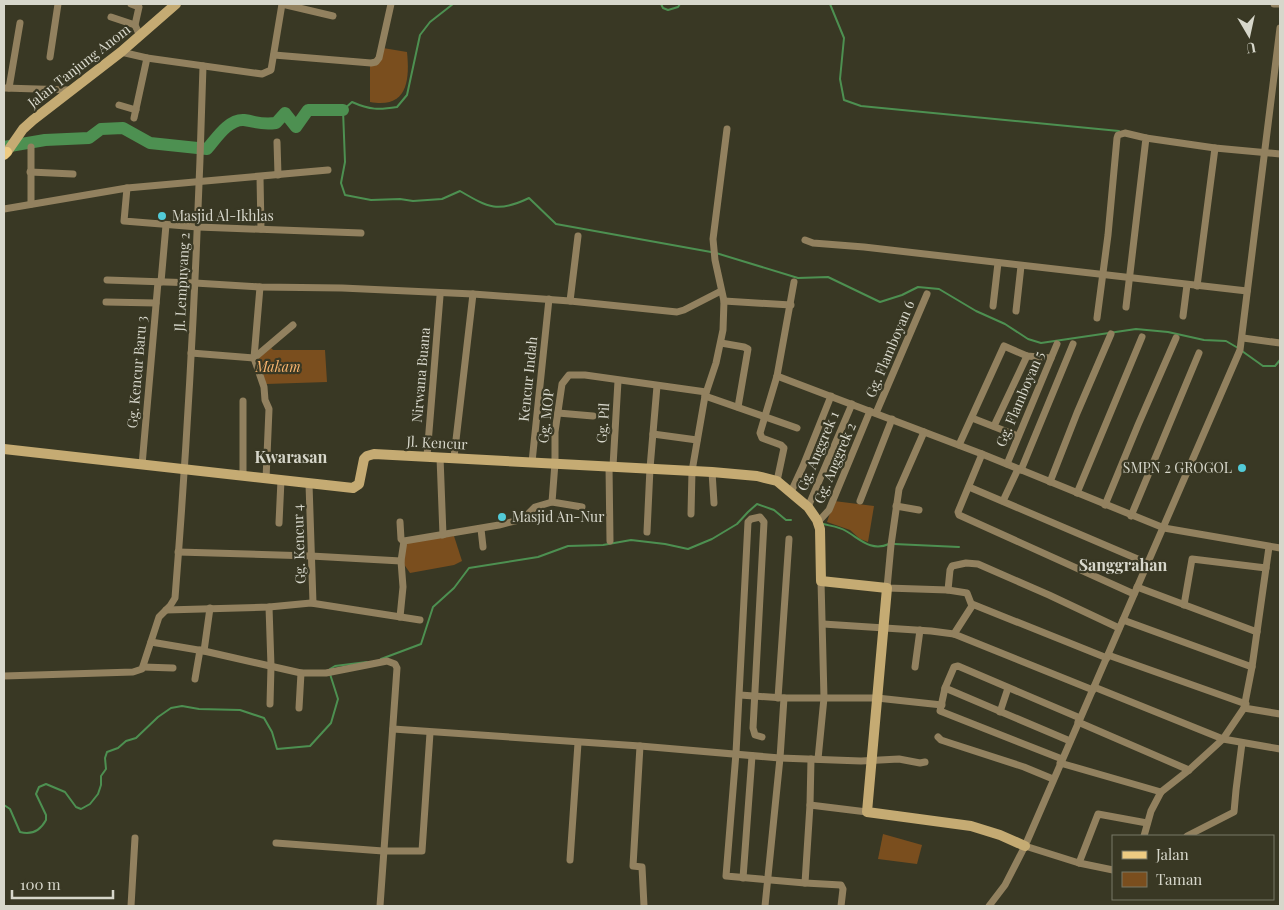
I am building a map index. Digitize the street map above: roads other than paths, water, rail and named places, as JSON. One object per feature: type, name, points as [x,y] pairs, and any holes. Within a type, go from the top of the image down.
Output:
[{"type":"street","points":[[50,57],[58,4]]},
{"type":"street","points":[[131,4],[139,7],[135,25],[140,36]]},
{"type":"street","name":"Jalan Tanjung Anom","points":[[5,153],[33,120],[121,52],[176,4]]},
{"type":"street","points":[[121,52],[147,58],[262,74],[271,70],[282,4],[333,16]]},
{"type":"street","points":[[274,55],[376,62],[379,58],[391,4]]},
{"type":"street","points":[[1274,4],[1280,4]]},
{"type":"street","points":[[111,17],[135,25]]},
{"type":"street","points":[[20,23],[6,88],[71,90]]},
{"type":"street","points":[[989,906],[1005,885],[1025,846],[1164,528],[1242,343],[1280,28]]},
{"type":"street","points":[[134,118],[147,58]]},
{"type":"street","name":"Jl. Lempuyang 2","points":[[143,667],[159,617],[175,598],[196,283],[203,66]]},
{"type":"street","points":[[119,106],[136,110]]},
{"type":"street","points":[[691,514],[692,471],[705,394],[721,343],[724,301],[715,260],[713,231],[727,129]]},
{"type":"street","points":[[1097,318],[1118,135],[1125,133],[1215,148],[1280,154]]},
{"type":"street","points":[[1126,308],[1146,138]]},
{"type":"street","points":[[277,142],[278,175]]},
{"type":"street","points":[[31,147],[31,204]]},
{"type":"street","points":[[1197,286],[1215,148]]},
{"type":"street","points":[[4,209],[127,188],[328,170]]},
{"type":"street","points":[[30,172],[73,174]]},
{"type":"street","points":[[260,177],[261,229]]},
{"type":"street","points":[[127,188],[124,221],[198,227],[361,233]]},
{"type":"street","name":"Gg. Kencur Baru 3","points":[[142,465],[156,303],[166,224]]},
{"type":"street","points":[[570,301],[578,236]]},
{"type":"street","points":[[805,240],[813,243],[864,247],[1247,291]]},
{"type":"street","points":[[993,306],[998,263]]},
{"type":"street","points":[[1016,311],[1021,266]]},
{"type":"street","points":[[107,280],[473,294],[549,299],[677,312],[721,291]]},
{"type":"street","points":[[777,481],[784,448],[781,445],[765,440],[760,436],[760,433],[777,376],[794,282]]},
{"type":"street","points":[[1183,316],[1186,285]]},
{"type":"street","points":[[260,287],[254,358],[269,409],[266,478]]},
{"type":"street","points":[[454,458],[473,294]]},
{"type":"street","name":"Gg. Flamboyan 6","points":[[873,412],[927,294]]},
{"type":"street","name":"Nirwana Buana","points":[[427,456],[440,296]]},
{"type":"street","name":"Kencur Indah","points":[[532,462],[549,299]]},
{"type":"street","points":[[724,301],[791,305]]},
{"type":"street","points":[[106,302],[156,303]]},
{"type":"street","points":[[191,353],[254,358],[293,325]]},
{"type":"street","points":[[1050,482],[1111,334]]},
{"type":"street","points":[[1077,493],[1142,337]]},
{"type":"street","points":[[1105,505],[1176,338]]},
{"type":"street","points":[[1242,343],[1280,342]]},
{"type":"street","points":[[721,343],[744,347],[748,350],[738,407]]},
{"type":"street","name":"Gg. Flamboyan 5","points":[[1007,464],[1057,344]]},
{"type":"street","points":[[1003,501],[1020,470],[1073,344]]},
{"type":"street","points":[[959,446],[1004,346],[1027,356],[1051,358]]},
{"type":"street","points":[[1131,516],[1199,353]]},
{"type":"street","points":[[994,426],[1027,356]]},
{"type":"street","name":"Gg. MOP","points":[[552,502],[555,432],[562,384],[569,375],[585,375],[618,381]]},
{"type":"street","points":[[777,376],[982,454],[1164,528],[1279,548]]},
{"type":"street","points":[[618,381],[705,394],[797,428]]},
{"type":"street","name":"Gg. Pil","points":[[610,541],[611,466],[618,381]]},
{"type":"street","points":[[647,532],[657,386]]},
{"type":"street","points":[[791,492],[831,396]]},
{"type":"street","points":[[243,401],[243,476]]},
{"type":"street","name":"Gg. Anggrek 1","points":[[808,506],[852,404]]},
{"type":"street","name":"Gg. Anggrek 2","points":[[818,522],[826,516],[829,510],[873,412]]},
{"type":"street","points":[[558,413],[592,416]]},
{"type":"street","points":[[972,418],[1018,436]]},
{"type":"street","points":[[860,501],[892,420]]},
{"type":"street","points":[[867,812],[883,627],[896,506],[902,482],[924,432]]},
{"type":"street","points":[[653,434],[697,440]]},
{"type":"street","name":"Jl. Kencur","points":[[4,448],[355,488],[359,484],[364,459],[368,455],[427,456],[650,468],[757,476],[777,481],[808,506],[818,522],[821,580]]},
{"type":"street","points":[[982,454],[958,512],[960,516],[1135,591],[1184,605],[1257,632]]},
{"type":"street","points":[[440,457],[443,535]]},
{"type":"street","points":[[712,472],[714,503]]},
{"type":"street","points":[[278,523],[281,480]]},
{"type":"street","name":"Gg. Kencur 4","points":[[310,484],[313,604]]},
{"type":"street","points":[[968,487],[1147,564]]},
{"type":"street","points":[[403,541],[481,529],[523,519],[535,507],[552,502],[582,507]]},
{"type":"street","points":[[896,506],[919,510]]},
{"type":"street","points":[[762,737],[755,735],[754,732],[764,522],[760,517],[751,519],[748,522],[740,694],[726,876],[842,885],[842,906]]},
{"type":"street","points":[[400,522],[401,539],[403,541],[401,561],[403,587],[400,616]]},
{"type":"street","points":[[481,529],[484,547]]},
{"type":"street","points":[[765,906],[780,758],[789,539]]},
{"type":"street","points":[[1144,835],[1151,811],[1161,792],[1223,739],[1245,706],[1269,547]]},
{"type":"street","points":[[178,552],[401,561]]},
{"type":"street","points":[[1184,605],[1192,559],[1266,568]]},
{"type":"street","points":[[948,590],[952,566],[966,563],[978,564],[1119,628]]},
{"type":"street","points":[[805,883],[810,804],[824,698],[821,580],[887,588],[948,590],[967,593],[972,604],[1245,706],[1280,714]]},
{"type":"street","points":[[165,610],[313,604],[420,620]]},
{"type":"street","points":[[954,634],[972,604]]},
{"type":"street","points":[[269,607],[270,704]]},
{"type":"street","points":[[195,679],[210,608]]},
{"type":"street","points":[[1123,620],[1252,667]]},
{"type":"street","points":[[823,624],[883,627],[954,634],[1223,739],[1280,749]]},
{"type":"street","points":[[915,667],[920,630]]},
{"type":"street","points":[[151,642],[202,650],[301,673],[329,672],[387,661],[395,664],[397,668],[380,906]]},
{"type":"street","points":[[1161,792],[1061,761],[940,711],[945,688],[953,669],[958,666],[1189,770]]},
{"type":"street","points":[[4,676],[133,672],[142,670],[143,667],[173,668]]},
{"type":"street","points":[[299,708],[301,673]]},
{"type":"street","points":[[945,688],[1070,741]]},
{"type":"street","points":[[1000,712],[1008,688]]},
{"type":"street","points":[[740,694],[781,698],[878,698],[942,705]]},
{"type":"street","points":[[393,729],[736,753],[780,758],[872,761],[899,759],[920,763],[925,762]]},
{"type":"street","points":[[276,843],[383,851],[422,851],[430,732]]},
{"type":"street","points":[[938,737],[941,740],[1024,767],[1053,779]]},
{"type":"street","points":[[1189,835],[1234,812],[1242,742]]},
{"type":"street","points":[[570,860],[578,743]]},
{"type":"street","points":[[640,746],[633,866],[642,867],[644,906]]},
{"type":"street","points":[[742,878],[752,756]]},
{"type":"street","points":[[810,804],[971,826],[1079,863],[1112,870]]},
{"type":"street","points":[[1079,863],[1098,814],[1147,823]]},
{"type":"street","points":[[131,906],[135,838]]},
{"type":"waterway","points":[[453,4],[430,22],[420,35],[407,95],[397,107],[374,109],[352,102],[343,110],[345,162],[341,183],[345,195],[371,200],[400,199],[413,201],[442,199],[460,191],[486,205],[494,207],[509,206],[529,198],[556,224],[711,252]]},
{"type":"waterway","points":[[661,4],[663,8],[668,10],[678,7],[680,4]]},
{"type":"waterway","points":[[830,4],[844,38],[840,79],[844,100],[861,106],[1119,131]]},
{"type":"waterway","points":[[4,147],[45,140],[89,138],[101,129],[123,128],[150,143],[207,149],[223,130],[238,121],[276,123],[285,113],[296,127],[308,110],[343,110]]},
{"type":"waterway","points":[[716,253],[798,278],[828,277],[880,302],[902,295],[918,287],[939,289],[976,311],[1005,324],[1028,339],[1041,343],[1136,329],[1168,332],[1204,340],[1226,341],[1238,348]]},
{"type":"waterway","points":[[1242,351],[1263,366],[1275,366],[1280,360]]},
{"type":"waterway","points":[[381,659],[421,644],[433,607],[454,588],[469,568],[538,557],[568,546],[603,545],[631,540],[688,549],[712,539],[737,524],[757,504],[774,510],[786,520],[791,520]]},
{"type":"waterway","points":[[823,524],[844,530],[871,546],[889,544]]},
{"type":"waterway","points":[[894,544],[959,547]]},
{"type":"waterway","points":[[330,669],[335,666],[367,662]]},
{"type":"waterway","points":[[4,805],[10,809],[20,832],[28,833],[38,829],[46,820],[46,815],[36,794],[39,787],[46,784],[65,792],[76,807],[81,809],[90,804],[98,794],[101,785],[101,776],[106,769],[105,758],[107,752],[118,748],[126,741],[136,738],[158,717],[171,708],[182,706],[199,709],[240,710],[264,718],[272,732],[277,749],[310,746],[331,723],[338,699],[330,674]]},
{"type":"place","name":"Masjid Al-Ikhlas","points":[[162,216]]},
{"type":"place","name":"SMPN 2 GROGOL","points":[[1242,468]]},
{"type":"place","name":"Masjid An-Nur","points":[[502,517]]},
{"type":"district","name":"Kwarasan","points":[[291,457]]},
{"type":"district","name":"Sanggrahan","points":[[1123,565]]},
{"type":"park label","name":"Makam","points":[[278,367]]}]
